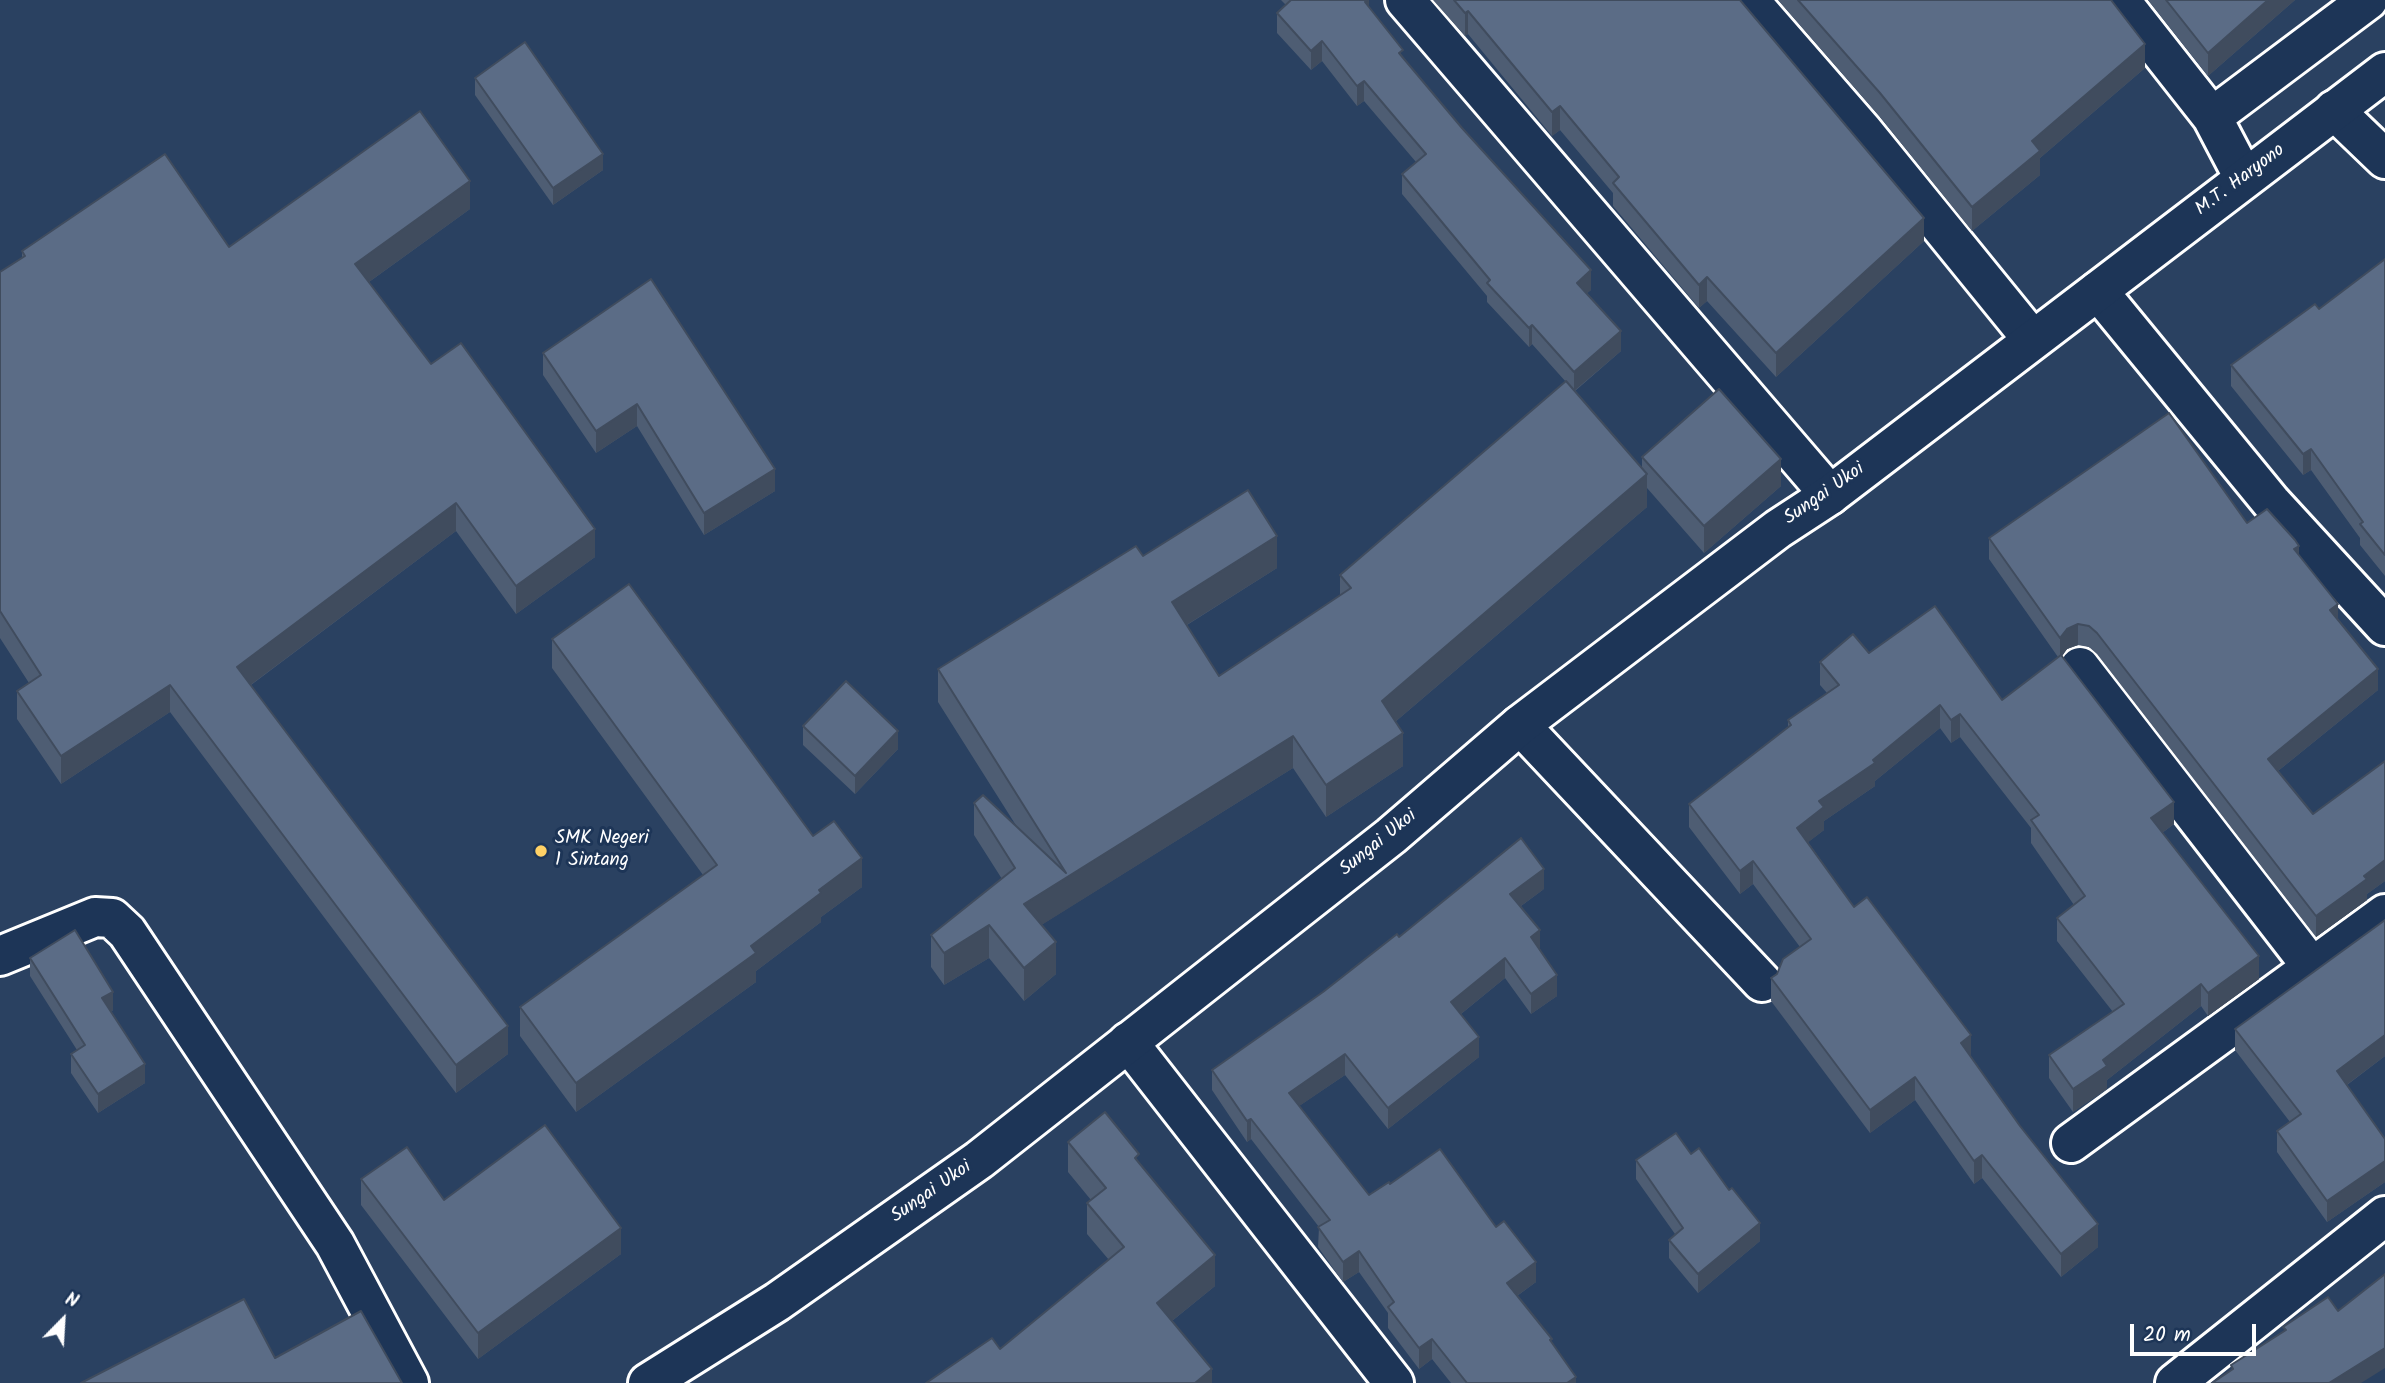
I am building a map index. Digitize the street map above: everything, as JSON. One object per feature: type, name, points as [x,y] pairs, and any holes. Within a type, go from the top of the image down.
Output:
[{"type":"main road","points":[[1405,0],[1830,495]]},
{"type":"main road","points":[[1749,0],[1863,131],[2032,339]]},
{"type":"main road","points":[[2120,0],[2212,117],[2244,178]]},
{"type":"main road","points":[[2212,117],[2368,0]]},
{"type":"main road","name":"M.T. Haryono","points":[[2098,290],[2385,72]]},
{"type":"main road","points":[[2334,110],[2385,159]]},
{"type":"main road","points":[[2098,290],[2271,502],[2385,626]]},
{"type":"main road","name":"Sungai Ukoi","points":[[648,1383],[777,1302],[979,1160],[1391,836],[1520,725],[1778,529],[1830,495],[2098,290]]},
{"type":"main road","points":[[2080,667],[2312,967]]},
{"type":"main road","points":[[1520,725],[1762,982]]},
{"type":"main road","points":[[2071,1143],[2385,914]]},
{"type":"main road","points":[[0,956],[95,917],[112,918],[127,932],[335,1244],[409,1383]]},
{"type":"main road","points":[[1128,1042],[1394,1383]]},
{"type":"main road","points":[[2175,1383],[2385,1216]]},
{"type":"building","points":[[1291,0],[1367,0],[1365,2],[1403,50],[1399,53],[1462,128],[1591,270],[1577,283],[1621,331],[1574,372],[1532,325],[1529,328],[1487,283],[1490,280],[1402,174],[1426,154],[1364,81],[1357,86],[1322,41],[1311,51],[1277,13]]},
{"type":"building","points":[[1454,0],[1740,0],[1924,218],[1776,353],[1707,277],[1699,285],[1613,183],[1619,177],[1560,106],[1552,112],[1468,11],[1465,13]]},
{"type":"building","points":[[1798,0],[2111,0],[2145,44],[2032,141],[2040,151],[1972,207],[1880,93]]},
{"type":"building","points":[[2166,0],[2268,0],[2208,53]]},
{"type":"building","points":[[525,42],[603,154],[553,188],[475,78]]},
{"type":"building","points":[[420,111],[470,181],[355,264],[431,364],[461,343],[595,529],[516,586],[456,503],[237,667],[508,1026],[456,1065],[170,685],[61,756],[17,691],[41,675],[0,611],[0,272],[25,256],[22,251],[165,154],[229,247]]},
{"type":"building","points":[[2385,259],[2385,555],[2360,524],[2363,522],[2311,449],[2303,454],[2231,365],[2315,304],[2319,309]]},
{"type":"building","points":[[651,279],[775,469],[704,513],[637,404],[596,431],[543,353]]},
{"type":"building","points":[[1566,381],[1647,474],[1382,701],[1403,733],[1326,785],[1293,736],[1024,904],[1056,942],[1024,968],[989,925],[944,953],[931,935],[1015,868],[974,803],[983,795],[1066,873],[938,669],[1136,546],[1143,556],[1248,490],[1277,536],[1172,602],[1219,676],[1351,588],[1340,575]]},
{"type":"building","points":[[1719,389],[1781,459],[1704,526],[1642,457]]},
{"type":"building","points":[[2169,413],[2247,523],[2267,509],[2295,540],[2299,546],[2294,549],[2338,604],[2330,610],[2378,669],[2268,759],[2313,814],[2385,761],[2385,860],[2364,876],[2367,879],[2316,916],[2097,633],[2089,626],[2078,624],[2067,629],[2060,638],[1989,538]]},
{"type":"building","points":[[629,584],[813,836],[834,821],[862,858],[751,946],[756,953],[576,1083],[520,1007],[717,865],[552,639]]},
{"type":"building","points":[[1935,606],[2002,700],[2061,655],[2174,802],[2151,818],[2259,956],[2208,993],[2201,984],[2103,1060],[2107,1066],[2073,1089],[2049,1055],[2124,1004],[2057,918],[2085,896],[2031,820],[2039,815],[1960,714],[1951,720],[1940,705],[1873,760],[1875,763],[1819,801],[1824,807],[1797,828],[1854,907],[1867,897],[1971,1035],[1961,1043],[2020,1126],[2098,1224],[2061,1254],[1982,1155],[1974,1161],[1915,1077],[1870,1110],[1771,978],[1777,974],[1783,959],[1811,939],[1753,861],[1740,871],[1689,804],[1791,725],[1788,720],[1839,685],[1820,662],[1853,634],[1869,653]]},
{"type":"building","points":[[846,681],[898,731],[855,776],[803,726]]},
{"type":"building","points":[[1521,838],[1544,869],[1510,894],[1540,930],[1531,937],[1557,975],[1531,994],[1505,958],[1451,1002],[1479,1037],[1388,1108],[1345,1054],[1289,1093],[1369,1195],[1389,1182],[1390,1184],[1440,1149],[1496,1227],[1504,1221],[1536,1262],[1507,1283],[1552,1339],[1550,1340],[1576,1377],[1567,1383],[1467,1383],[1432,1339],[1419,1348],[1388,1307],[1394,1302],[1359,1251],[1343,1262],[1318,1227],[1330,1220],[1251,1119],[1247,1121],[1212,1070],[1323,992],[1397,934],[1399,937]]},
{"type":"building","points":[[2385,920],[2385,1035],[2337,1071],[2385,1139],[2385,1161],[2327,1201],[2277,1131],[2301,1114],[2235,1029]]},
{"type":"building","points":[[75,930],[113,992],[102,998],[145,1064],[98,1094],[71,1054],[85,1045],[30,958]]},
{"type":"building","points":[[1105,1112],[1139,1154],[1135,1158],[1215,1255],[1157,1303],[1212,1369],[1195,1383],[926,1383],[992,1338],[1000,1349],[1124,1247],[1087,1203],[1106,1188],[1068,1142]]},
{"type":"building","points":[[545,1125],[621,1228],[478,1333],[361,1179],[407,1147],[444,1200]]},
{"type":"building","points":[[1676,1133],[1691,1154],[1699,1148],[1729,1190],[1732,1188],[1760,1223],[1698,1274],[1669,1240],[1683,1228],[1636,1160]]},
{"type":"building","points":[[2385,1274],[2385,1348],[2329,1383],[2212,1383],[2233,1369],[2231,1365],[2286,1330],[2283,1327],[2328,1297],[2338,1311]]},
{"type":"building","points":[[244,1299],[275,1358],[361,1311],[402,1383],[81,1383]]},
{"type":"place","name":"SMK Negeri 1 Sintang","points":[[541,851]]}]
